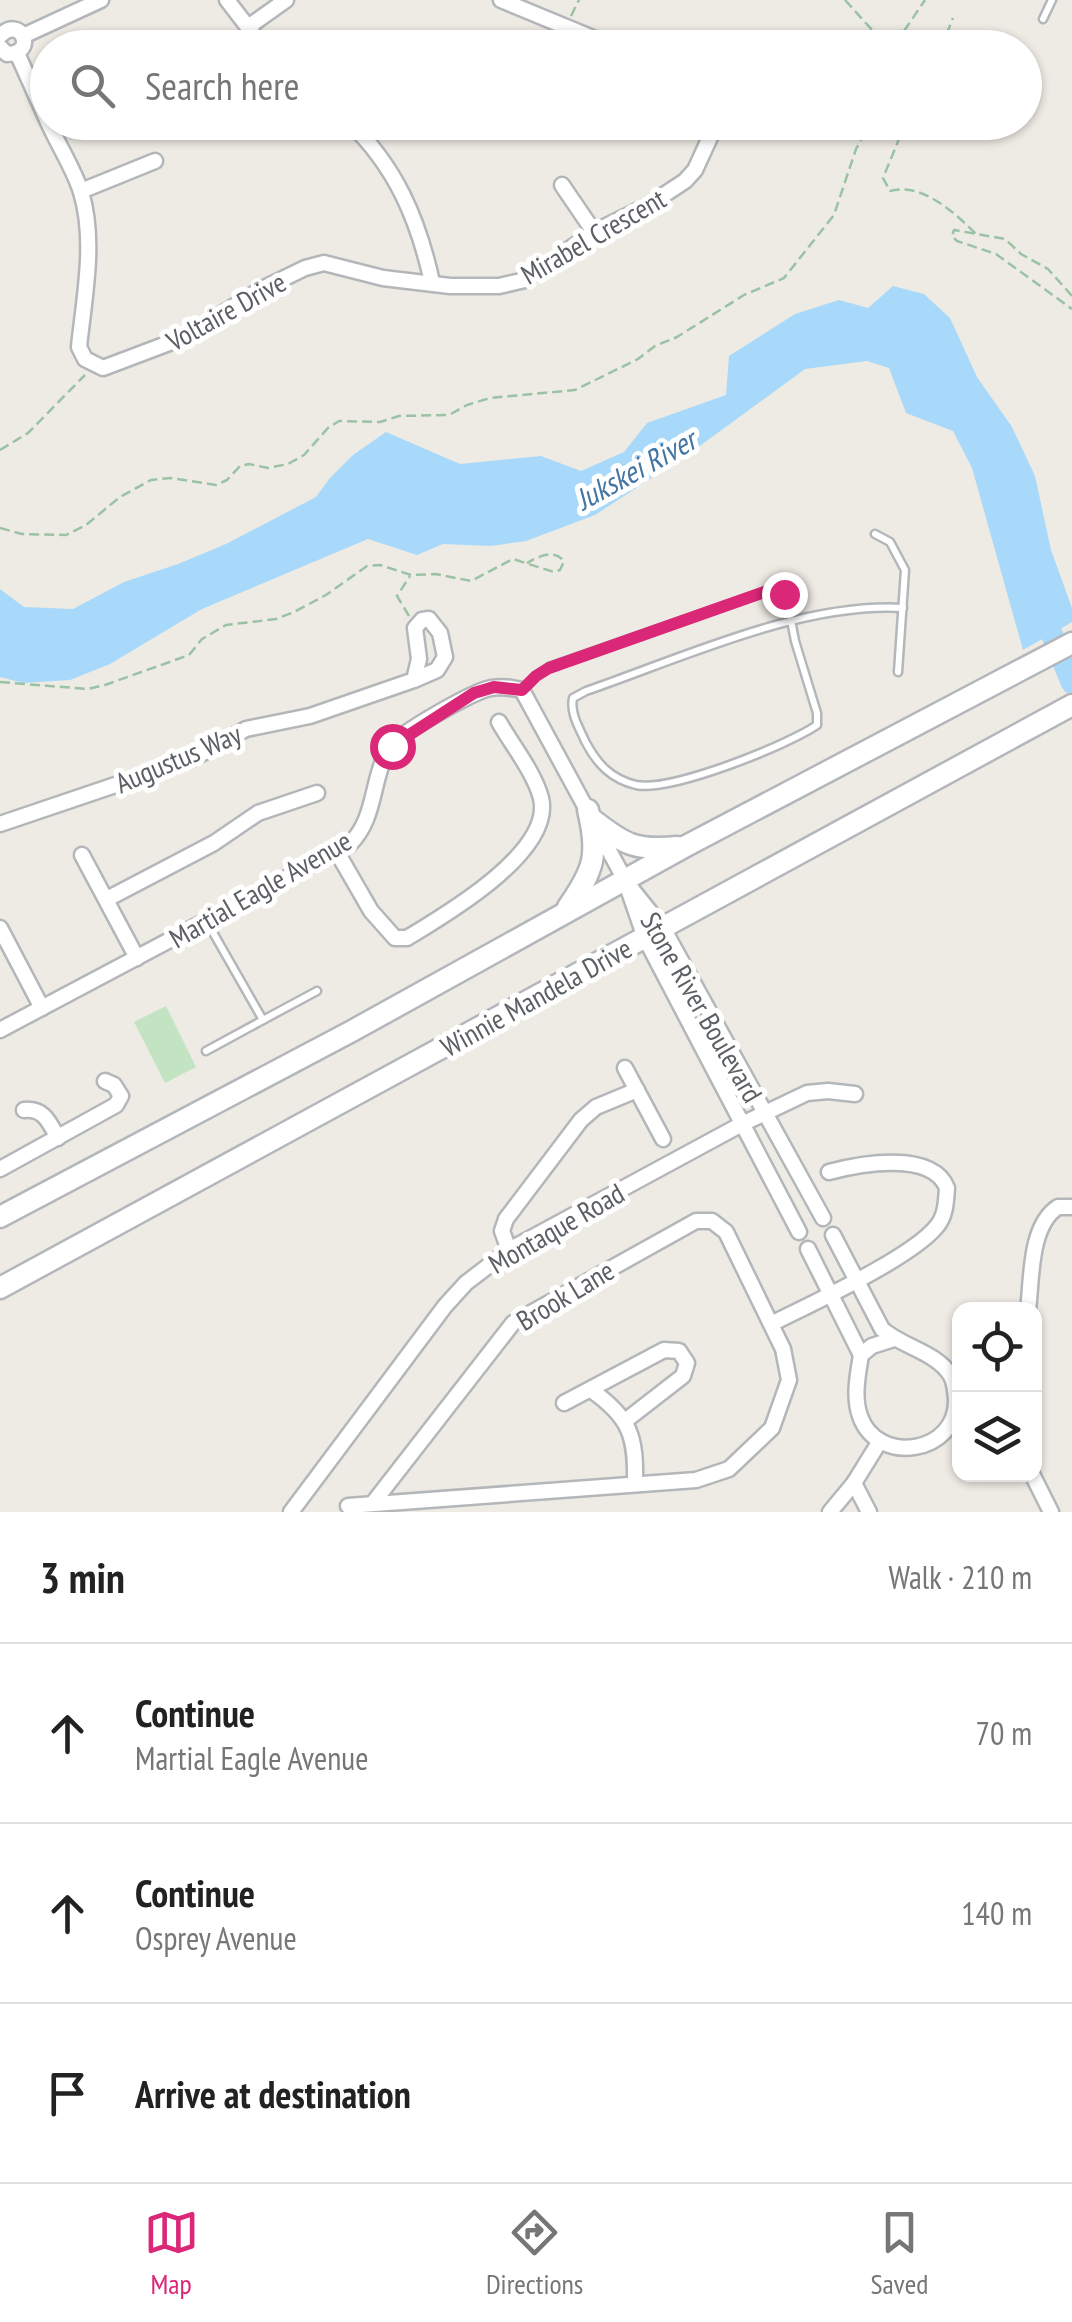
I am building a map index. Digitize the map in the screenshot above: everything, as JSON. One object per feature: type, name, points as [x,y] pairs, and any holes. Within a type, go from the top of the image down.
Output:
[{"type":"main road","points":[[0,1217],[352,1031],[686,846],[1072,643]]},
{"type":"main road","name":"Winnie Mandela Drive","points":[[0,1291],[1072,706]]},
{"type":"main road","points":[[590,815],[634,847],[686,846]]},
{"type":"main road","points":[[564,913],[593,864],[595,838],[590,815]]},
{"type":"street","points":[[36,30],[101,0]]},
{"type":"street","points":[[227,0],[250,30]]},
{"type":"street","points":[[248,27],[286,0]]},
{"type":"street","points":[[501,0],[575,30]]},
{"type":"street","points":[[0,47],[7,54],[17,53],[24,45],[23,36],[14,29],[2,28]]},
{"type":"street","points":[[23,36],[30,33]]},
{"type":"street","points":[[17,53],[30,82]]},
{"type":"street","points":[[57,140],[81,191],[88,252],[79,347],[94,366]]},
{"type":"street","points":[[365,140],[389,167],[408,200],[432,282]]},
{"type":"street","name":"Mirabel Crescent","points":[[432,282],[474,287],[526,280],[594,232],[647,206],[685,181],[696,170],[710,140]]},
{"type":"street","points":[[81,191],[155,161]]},
{"type":"street","points":[[562,185],[594,232]]},
{"type":"street","name":"Voltaire Drive","points":[[94,366],[111,366],[154,351],[185,337],[284,277],[324,264],[383,278],[432,282]]},
{"type":"street","points":[[426,618],[432,620],[442,640],[443,663],[434,672],[414,680],[417,624],[426,618]]},
{"type":"street","points":[[418,649],[442,640]]},
{"type":"street","name":"Augustus Way","points":[[0,824],[192,759],[246,729],[310,716],[414,680]]},
{"type":"street","name":"Martial Eagle Avenue","points":[[0,1030],[337,852],[358,836],[367,821],[385,758],[398,739],[474,693],[494,687],[522,690]]},
{"type":"street","name":"Stone River Boulevard","points":[[522,690],[654,933],[823,1218]]},
{"type":"street","points":[[337,852],[370,911],[394,938],[406,938],[476,894],[531,838],[542,808],[538,789],[499,722]]},
{"type":"street","points":[[107,899],[214,843],[258,813],[317,793]]},
{"type":"street","points":[[82,855],[138,958]]},
{"type":"street","points":[[0,928],[42,1008]]},
{"type":"street","name":"Stone River Boulevard","points":[[654,933],[742,1124],[799,1232]]},
{"type":"street","points":[[625,1068],[664,1138]]},
{"type":"street","points":[[0,1169],[119,1102],[118,1090],[106,1081]]},
{"type":"street","points":[[510,1250],[502,1231],[506,1219],[580,1120],[596,1107],[636,1090]]},
{"type":"street","name":"Montaque Road","points":[[291,1512],[444,1306],[466,1283],[510,1250],[763,1113],[814,1091],[854,1094]]},
{"type":"street","points":[[24,1110],[42,1114],[58,1138]]},
{"type":"street","points":[[772,1323],[831,1294],[936,1228],[945,1210],[947,1188],[938,1174],[929,1170],[892,1162],[830,1172]]},
{"type":"street","points":[[1029,1302],[1035,1253],[1046,1218],[1058,1207],[1072,1207]]},
{"type":"street","name":"Brook Lane","points":[[348,1506],[696,1480],[720,1474],[738,1462],[772,1428],[789,1380],[788,1363],[772,1323],[726,1232],[712,1221],[696,1221],[513,1323],[373,1503]]},
{"type":"street","points":[[832,1236],[875,1319],[894,1339],[945,1368],[956,1392]]},
{"type":"street","points":[[808,1249],[861,1355],[857,1385],[859,1414],[865,1428],[880,1441],[904,1448],[926,1446],[952,1421]]},
{"type":"street","points":[[861,1355],[872,1346],[894,1339]]},
{"type":"street","points":[[564,1403],[664,1350],[679,1351],[686,1363],[683,1376],[624,1421]]},
{"type":"street","points":[[591,1390],[624,1421],[634,1445],[635,1484]]},
{"type":"street","points":[[830,1512],[880,1441]]},
{"type":"street","points":[[1036,1482],[1050,1512]]},
{"type":"street","points":[[854,1483],[870,1512]]},
{"type":"lane","points":[[1043,19],[1052,0]]},
{"type":"lane","points":[[874,534],[890,542],[900,556],[906,582],[898,672]]},
{"type":"lane","points":[[522,690],[543,670],[767,591],[784,594],[792,620],[818,713],[814,727],[752,759],[664,782],[636,784],[604,770],[575,720],[573,698],[792,620],[862,606],[903,608]]},
{"type":"lane","points":[[207,921],[263,1020]]},
{"type":"lane","points":[[206,1051],[318,991]]},
{"type":"path","points":[[566,26],[580,0]]},
{"type":"path","points":[[844,0],[872,30]]},
{"type":"path","points":[[905,30],[925,0]]},
{"type":"path","points":[[949,30],[954,18]]},
{"type":"path","points":[[0,528],[22,534],[66,534],[86,524],[120,496],[151,480],[171,478],[216,485],[240,466],[268,468],[288,464],[304,456],[339,421],[380,422],[399,416],[450,415],[490,398],[576,390],[677,337],[744,294],[784,278],[834,214],[861,140]]},
{"type":"path","points":[[899,140],[882,178],[887,189],[907,190],[938,201],[977,235]]},
{"type":"path","points":[[1072,296],[1048,269],[1021,254],[1006,239],[954,230],[952,236],[958,241],[996,254],[1072,308]]},
{"type":"path","points":[[0,450],[28,433],[94,366]]},
{"type":"path","points":[[0,682],[87,689],[104,685],[189,656],[202,639],[226,625],[276,619],[294,612],[367,566],[471,581],[513,559],[554,572],[560,570],[564,561],[545,554],[527,562]]},
{"type":"path","points":[[411,575],[397,596],[417,624]]},
{"type":"green space","points":[[166,1006],[196,1067],[165,1083],[134,1022]]},
{"type":"water","points":[[893,286],[924,294],[950,318],[977,377],[1012,427],[1035,476],[1051,550],[1072,608],[1072,622],[1023,650],[972,468],[953,431],[906,413],[889,368],[867,361],[805,369],[697,448],[595,515],[526,541],[491,546],[443,544],[417,555],[368,539],[202,609],[110,664],[70,680],[23,683],[0,677],[0,589],[24,607],[73,609],[124,582],[226,544],[316,497],[353,455],[386,432],[460,464],[541,456],[581,471],[624,452],[647,423],[726,395],[729,356],[795,314],[839,300],[868,308]]},
{"type":"waterway","name":"Jukskei River","points":[[1041,608],[1072,683]]},
{"type":"route","points":[[392,746],[474,693],[494,687],[522,690],[543,670],[767,591],[784,594]]}]
